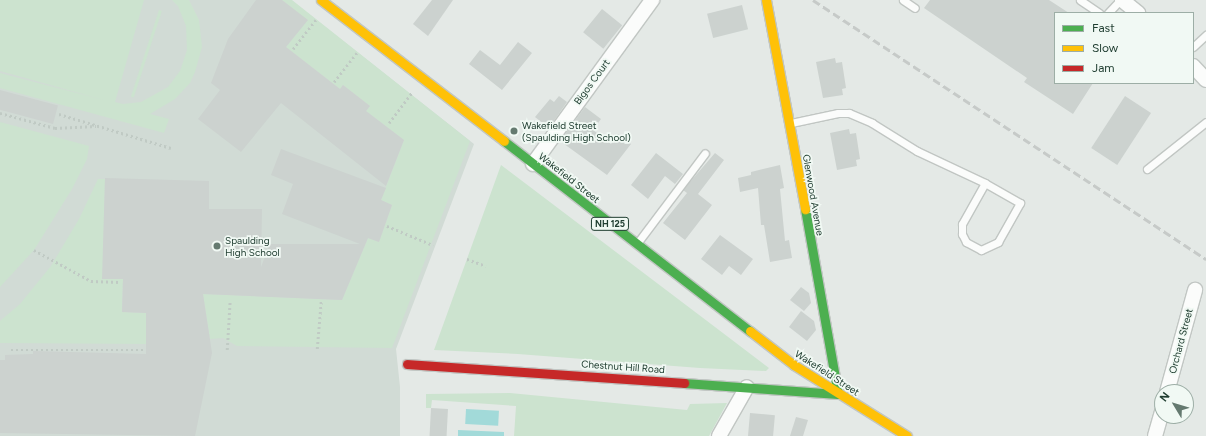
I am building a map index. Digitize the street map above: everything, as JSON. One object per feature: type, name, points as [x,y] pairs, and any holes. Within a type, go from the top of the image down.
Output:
[{"type":"street","name":"Wakefield Street","points":[[321,0],[794,365],[907,436]]},
{"type":"street","name":"Bigos Court","points":[[533,164],[652,0]]},
{"type":"street","name":"Glenwood Avenue","points":[[766,0],[768,20],[790,123],[838,394]]},
{"type":"street","points":[[1121,0],[1137,12]]},
{"type":"street","points":[[1194,67],[1206,80]]},
{"type":"street","name":"Orchard Street","points":[[1169,384],[1195,290]]},
{"type":"street","name":"Chestnut Hill Road","points":[[407,364],[838,394]]},
{"type":"street","points":[[719,436],[748,388]]},
{"type":"street","points":[[1155,436],[1158,424]]},
{"type":"lane","points":[[903,0],[915,8]]},
{"type":"lane","points":[[1080,0],[1098,12]]},
{"type":"lane","points":[[1109,12],[1121,0]]},
{"type":"lane","points":[[1194,46],[1206,35]]},
{"type":"lane","points":[[790,123],[838,113],[849,114],[872,123],[917,151],[985,183],[1020,203],[998,242],[981,250],[966,242],[962,234],[962,224],[985,183]]},
{"type":"lane","points":[[1147,169],[1206,122]]},
{"type":"lane","points":[[636,244],[705,153]]},
{"type":"path","points":[[293,49],[318,17]]},
{"type":"path","points":[[334,82],[359,50]]},
{"type":"path","points":[[389,123],[412,92]]},
{"type":"path","points":[[0,113],[55,128],[99,126]]},
{"type":"path","points":[[59,114],[171,148]]},
{"type":"path","points":[[387,226],[434,245]]},
{"type":"path","points":[[34,250],[91,281],[120,282]]},
{"type":"path","points":[[466,259],[486,266]]},
{"type":"path","points":[[227,350],[230,300]]},
{"type":"path","points":[[318,349],[321,301]]},
{"type":"path","points":[[11,350],[146,350]]},
{"type":"shaded area","name":"Spaulding High School","points":[[0,0],[291,0],[474,144],[396,349],[400,387],[400,436],[0,436]]},
{"type":"green space","points":[[0,0],[144,0],[115,102],[123,104],[141,102],[168,87],[180,71],[187,50],[186,26],[178,6],[172,0],[189,0],[199,20],[202,47],[195,72],[190,83],[175,99],[150,114],[169,119],[164,133],[0,88],[0,73],[104,100],[0,71]]},
{"type":"green space","points":[[282,0],[292,0],[470,141],[392,348],[237,346],[223,338],[210,339],[203,294],[342,300],[368,238],[379,242],[392,205],[381,200],[404,140],[366,111],[370,106],[343,85],[340,89],[286,47],[307,20]]},
{"type":"green space","points":[[159,10],[162,11],[134,97],[131,97]]},
{"type":"green space","points":[[0,122],[89,146],[87,159],[72,189],[34,250],[0,287]]},
{"type":"green space","points":[[501,165],[769,368],[766,371],[700,368],[518,354],[434,350]]},
{"type":"green space","points":[[98,179],[105,179],[103,279],[123,279],[122,312],[146,313],[146,344],[0,343],[0,321],[20,304],[51,266],[79,219]]},
{"type":"green space","points":[[510,393],[687,410],[690,404],[727,403],[709,436],[514,436],[516,406],[432,400],[431,408],[426,408],[426,394]]},
{"type":"water","points":[[466,409],[499,411],[498,426],[465,424]]},
{"type":"water","points":[[458,430],[504,432],[504,436],[458,436]]},
{"type":"building","points":[[256,0],[282,0],[308,20],[286,47],[340,89],[343,85],[370,106],[366,111],[404,140],[386,186],[281,103],[241,152],[198,119],[220,90],[211,83],[228,39]]},
{"type":"building","points":[[432,0],[453,0],[428,36],[413,24]]},
{"type":"building","points":[[930,0],[1049,0],[1067,12],[1054,12],[1054,84],[1092,84],[1073,114],[1024,82],[1027,78],[924,8]]},
{"type":"building","points":[[742,5],[748,29],[713,38],[707,14]]},
{"type":"building","points":[[602,9],[622,25],[603,49],[583,32]]},
{"type":"building","points":[[518,42],[532,53],[502,90],[469,64],[480,50],[500,65]]},
{"type":"building","points":[[835,58],[836,63],[842,62],[846,88],[842,89],[843,95],[823,98],[816,62]]},
{"type":"building","points":[[0,90],[58,106],[53,124],[0,110]]},
{"type":"building","points":[[559,96],[567,102],[549,128],[535,117],[550,99],[554,102]]},
{"type":"building","points":[[1125,96],[1151,113],[1117,165],[1091,148]]},
{"type":"building","points":[[585,107],[601,119],[593,130],[611,144],[618,134],[631,144],[607,175],[560,141]]},
{"type":"building","points":[[849,129],[850,134],[856,133],[860,159],[856,160],[857,166],[837,170],[830,133]]},
{"type":"building","points":[[281,149],[386,188],[381,200],[392,205],[379,242],[368,238],[342,300],[203,294],[212,353],[195,436],[0,433],[0,360],[5,360],[5,355],[33,354],[33,351],[146,354],[146,313],[122,312],[123,279],[102,279],[105,178],[209,181],[209,209],[262,209],[261,267],[270,244],[360,244],[282,214],[293,184],[271,175]]},
{"type":"building","points":[[656,153],[683,174],[675,184],[665,176],[648,199],[631,185]]},
{"type":"building","points":[[715,153],[724,160],[698,194],[712,205],[685,240],[663,223],[687,193],[683,190]]},
{"type":"building","points":[[780,165],[784,188],[780,189],[785,241],[789,240],[792,258],[770,262],[764,225],[761,225],[758,188],[740,192],[738,178],[751,175],[751,172]]},
{"type":"building","points":[[720,235],[753,259],[741,275],[729,266],[722,275],[701,259]]},
{"type":"building","points":[[801,287],[809,293],[811,303],[804,311],[790,300]]},
{"type":"building","points":[[801,311],[814,321],[816,330],[807,341],[789,327]]},
{"type":"building","points":[[431,408],[448,409],[447,436],[430,436]]},
{"type":"building","points":[[750,413],[775,415],[773,436],[748,436]]},
{"type":"building","points":[[796,417],[808,420],[803,436],[790,436]]},
{"type":"railway","points":[[813,0],[1206,259]]},
{"type":"traffic: fast","points":[[504,141],[750,331]]},
{"type":"traffic: fast","points":[[684,383],[838,394],[805,209]]},
{"type":"traffic: slow","points":[[321,0],[504,141]]},
{"type":"traffic: slow","points":[[766,0],[805,209]]},
{"type":"traffic: slow","points":[[750,331],[794,365],[907,436]]},
{"type":"traffic: jam","points":[[407,364],[684,383]]},
{"type":"place","name":"Wakefield Street (Spaulding High School)","points":[[514,131]]},
{"type":"place","name":"Spaulding High School","points":[[217,246]]}]
